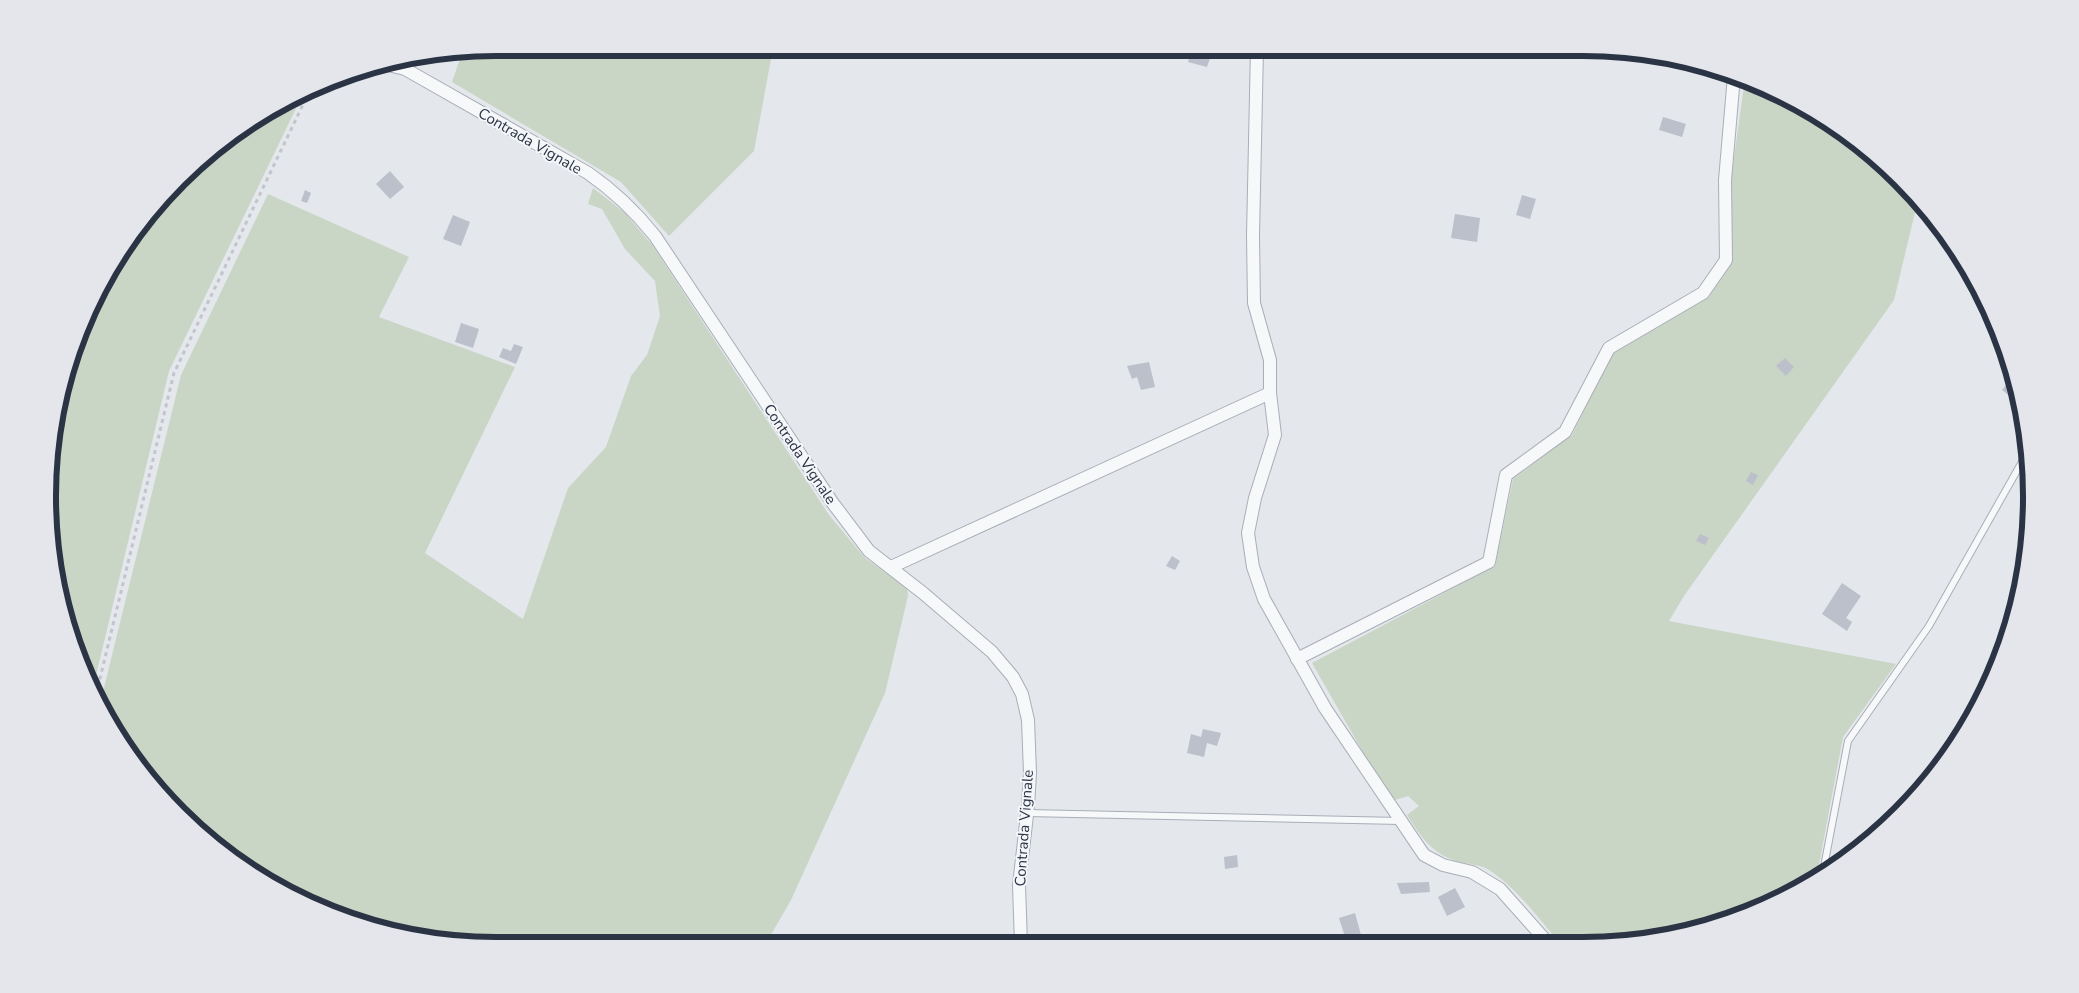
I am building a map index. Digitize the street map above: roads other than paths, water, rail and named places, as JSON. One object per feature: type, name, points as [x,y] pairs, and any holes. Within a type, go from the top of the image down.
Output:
[{"type":"street","points":[[1257,56],[1253,226],[1254,303],[1270,360],[1270,393],[1275,435],[1255,498],[1248,533],[1253,567],[1264,599],[1325,708],[1424,855],[1443,865],[1472,872],[1500,889],[1543,937]]},
{"type":"street","name":"Contrada Vignale","points":[[399,68],[406,69],[588,173],[612,189],[636,212],[655,236],[832,502],[869,551],[891,567],[992,652],[1013,677],[1022,694],[1028,720],[1030,773],[1019,885],[1021,937]]},
{"type":"street","points":[[1297,659],[1489,562],[1506,475],[1565,432],[1609,348],[1703,292],[1726,260],[1725,180],[1733,83]]},
{"type":"street","points":[[891,567],[1270,393]]},
{"type":"lane","points":[[1824,865],[1848,741],[1929,626],[2021,463]]},
{"type":"lane","points":[[1027,813],[1401,821]]}]
